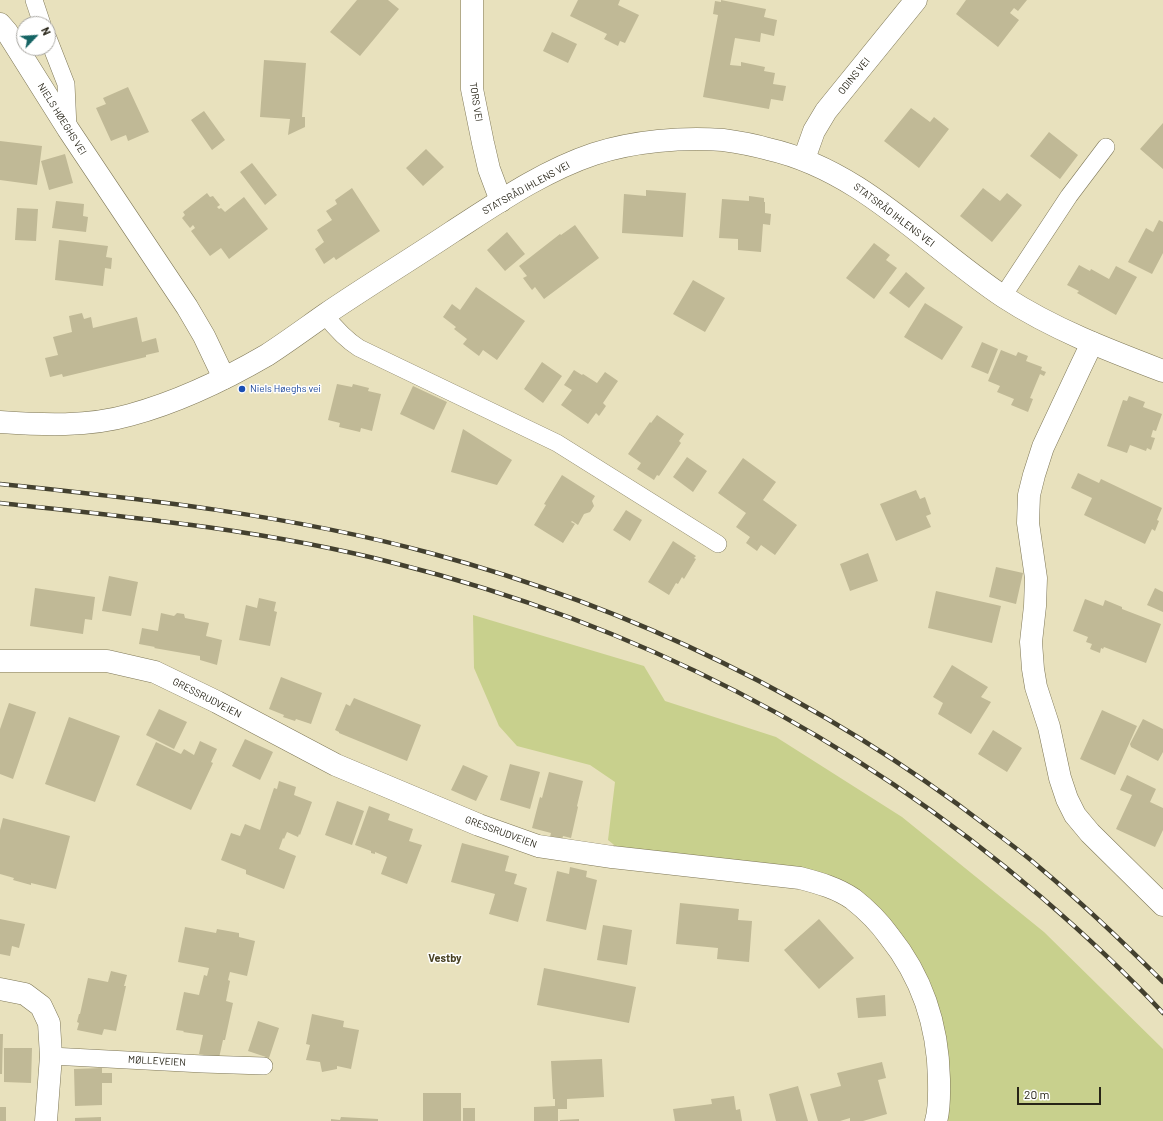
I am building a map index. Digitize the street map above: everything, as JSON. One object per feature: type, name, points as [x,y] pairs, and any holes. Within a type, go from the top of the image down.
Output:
[{"type":"street","name":"TORS VEI","points":[[472,0],[472,89],[489,169],[501,201]]},
{"type":"street","name":"ODINS VEI","points":[[804,159],[814,132],[826,111],[916,0]]},
{"type":"street","name":"NIELS HØEGHS VEI","points":[[0,24],[11,38],[68,129],[187,307],[204,336],[224,378]]},
{"type":"street","name":"STATSRÅD IHLENS VEI","points":[[0,422],[50,424],[109,420],[157,407],[195,392],[266,355],[501,201],[547,174],[597,153],[648,143],[675,140],[726,140],[779,151],[804,159],[840,176],[873,198],[1003,296],[1049,323],[1092,343],[1163,371]]},
{"type":"street","points":[[1092,343],[1043,447],[1029,495],[1028,522],[1036,578],[1031,642],[1036,687],[1049,727],[1060,778],[1067,799],[1075,815],[1090,833],[1163,905]]},
{"type":"street","name":"GRESSRUDVEIEN","points":[[0,661],[107,661],[155,672],[217,702],[336,765],[479,824],[538,846],[612,857],[800,878],[829,886],[853,899],[876,918],[897,945],[914,973],[926,1001],[934,1027],[938,1054],[939,1098],[936,1121]]},
{"type":"street","points":[[0,989],[25,994],[41,1006],[49,1023],[50,1056],[46,1121]]},
{"type":"lane","points":[[34,0],[39,16]]},
{"type":"lane","points":[[55,56],[66,84],[68,129]]},
{"type":"lane","points":[[1003,296],[1069,196],[1106,146]]},
{"type":"lane","points":[[325,315],[337,331],[359,348],[557,443],[718,544]]},
{"type":"lane","name":"MØLLEVEIEN","points":[[50,1056],[264,1066]]},
{"type":"green space","points":[[473,615],[644,666],[665,701],[776,737],[902,817],[1044,932],[1163,1049],[1163,1121],[930,1121],[930,1013],[871,919],[822,890],[630,858],[608,840],[615,782],[590,765],[517,746],[499,726],[474,668]]},
{"type":"building","points":[[357,0],[388,0],[399,9],[360,56],[330,32]]},
{"type":"building","points":[[578,0],[620,0],[618,5],[639,15],[625,43],[620,41],[618,46],[604,39],[607,34],[570,16]]},
{"type":"building","points":[[721,0],[766,9],[764,17],[777,20],[774,36],[761,33],[760,42],[735,38],[730,65],[741,66],[741,62],[765,67],[764,71],[775,73],[773,84],[786,86],[783,101],[771,99],[769,109],[703,97],[718,15],[713,14],[715,1],[721,2]]},
{"type":"building","points":[[966,0],[1027,0],[1018,11],[1014,8],[1010,13],[1019,20],[998,47],[956,14]]},
{"type":"building","points":[[552,32],[577,44],[568,63],[543,51]]},
{"type":"building","points":[[264,60],[306,63],[302,117],[305,117],[305,127],[288,135],[290,119],[260,117]]},
{"type":"building","points":[[128,87],[149,132],[128,141],[126,135],[111,141],[96,108],[106,104],[103,98]]},
{"type":"building","points":[[911,108],[930,122],[934,117],[949,129],[919,168],[884,141]]},
{"type":"building","points":[[204,111],[225,140],[212,150],[191,120]]},
{"type":"building","points":[[1163,123],[1163,169],[1140,149]]},
{"type":"building","points":[[1049,132],[1078,155],[1060,179],[1030,156]]},
{"type":"building","points":[[0,141],[42,146],[37,185],[0,180]]},
{"type":"building","points":[[426,149],[444,167],[423,186],[406,168]]},
{"type":"building","points":[[65,154],[73,183],[49,190],[41,161]]},
{"type":"building","points":[[252,163],[277,195],[265,205],[240,172]]},
{"type":"building","points":[[352,188],[380,231],[336,260],[334,257],[324,264],[315,249],[324,242],[317,230],[332,220],[326,211],[337,204],[335,200]]},
{"type":"building","points":[[983,188],[1000,201],[1007,193],[1022,205],[992,242],[960,216]]},
{"type":"building","points":[[646,190],[686,193],[683,237],[622,233],[624,194],[646,196]]},
{"type":"building","points":[[207,193],[210,197],[213,196],[220,205],[217,207],[219,209],[221,208],[225,212],[244,197],[268,229],[229,259],[221,248],[210,256],[191,231],[195,228],[193,225],[190,228],[182,218],[185,215],[183,212]]},
{"type":"building","points":[[749,196],[764,198],[765,213],[771,214],[770,225],[763,224],[761,252],[738,250],[738,239],[719,238],[722,199],[749,201]]},
{"type":"building","points":[[56,201],[84,204],[83,216],[88,217],[86,232],[52,228]]},
{"type":"building","points":[[17,208],[38,209],[36,241],[15,240]]},
{"type":"building","points":[[1159,220],[1163,222],[1163,253],[1152,274],[1128,262],[1146,228],[1153,232]]},
{"type":"building","points":[[575,225],[599,258],[544,299],[535,287],[532,290],[523,278],[527,276],[519,266],[560,234],[561,235]]},
{"type":"building","points":[[507,232],[525,254],[505,271],[487,250]]},
{"type":"building","points":[[59,240],[108,246],[106,257],[112,258],[111,269],[105,268],[103,286],[55,280]]},
{"type":"building","points":[[874,243],[890,255],[886,260],[897,268],[874,299],[846,278]]},
{"type":"building","points":[[1079,265],[1090,271],[1091,269],[1109,279],[1116,266],[1137,277],[1116,315],[1077,293],[1079,291],[1067,285]]},
{"type":"building","points":[[906,272],[925,288],[909,308],[889,293]]},
{"type":"building","points":[[693,280],[725,298],[705,332],[673,314]]},
{"type":"building","points":[[476,287],[525,321],[497,360],[483,350],[479,356],[463,344],[467,339],[454,329],[456,327],[443,317],[452,304],[460,310]]},
{"type":"building","points":[[925,303],[963,327],[942,360],[904,337]]},
{"type":"building","points":[[82,313],[84,319],[91,317],[93,328],[137,317],[142,342],[156,338],[159,352],[146,355],[146,357],[63,377],[62,374],[50,377],[45,358],[58,355],[53,337],[72,332],[69,316]]},
{"type":"building","points":[[982,342],[998,349],[988,374],[971,367]]},
{"type":"building","points":[[1001,350],[1016,356],[1018,352],[1028,356],[1026,361],[1042,367],[1041,370],[1046,372],[1044,376],[1040,374],[1030,398],[1033,399],[1028,412],[1011,405],[1014,399],[997,392],[1000,386],[988,381]]},
{"type":"building","points":[[542,362],[562,376],[543,403],[524,389]]},
{"type":"building","points":[[574,370],[597,383],[605,372],[618,381],[603,403],[606,406],[599,416],[596,413],[588,424],[561,405],[572,390],[564,385]]},
{"type":"building","points":[[337,384],[352,387],[353,384],[369,388],[368,391],[381,394],[372,431],[361,428],[360,432],[339,427],[340,423],[328,420]]},
{"type":"building","points":[[413,386],[447,402],[434,430],[400,414]]},
{"type":"building","points":[[1129,396],[1145,402],[1143,407],[1162,414],[1156,431],[1153,430],[1151,437],[1155,438],[1151,450],[1147,448],[1146,451],[1130,445],[1127,453],[1107,446],[1123,400],[1127,401]]},
{"type":"building","points":[[657,415],[684,434],[679,441],[681,443],[659,476],[657,475],[654,480],[637,469],[641,463],[628,454],[650,422],[651,423]]},
{"type":"building","points":[[463,429],[512,460],[497,485],[451,472]]},
{"type":"building","points":[[687,457],[707,471],[693,492],[673,477]]},
{"type":"building","points":[[743,458],[776,482],[763,500],[797,525],[775,555],[761,545],[757,551],[746,543],[750,537],[736,527],[746,513],[718,493]]},
{"type":"building","points":[[1078,473],[1099,483],[1101,479],[1162,508],[1157,520],[1159,521],[1155,531],[1152,529],[1145,544],[1084,515],[1092,498],[1071,488]]},
{"type":"building","points":[[562,475],[595,496],[592,501],[594,506],[590,512],[584,514],[578,525],[572,521],[571,522],[575,524],[563,543],[534,525],[546,505],[544,504]]},
{"type":"building","points":[[916,490],[920,499],[925,497],[931,514],[926,516],[931,527],[896,541],[880,504]]},
{"type":"building","points":[[626,510],[642,520],[630,541],[613,530]]},
{"type":"building","points":[[673,541],[696,556],[694,558],[696,559],[684,579],[682,577],[678,584],[676,583],[669,595],[648,582]]},
{"type":"building","points":[[868,553],[878,581],[850,591],[840,564]]},
{"type":"building","points":[[996,567],[1023,573],[1016,604],[989,597]]},
{"type":"building","points":[[109,576],[138,582],[131,616],[102,611]]},
{"type":"building","points":[[35,588],[95,597],[92,620],[85,619],[83,634],[30,626]]},
{"type":"building","points":[[1155,588],[1163,592],[1163,612],[1147,605]]},
{"type":"building","points":[[936,591],[1001,606],[992,643],[928,628]]},
{"type":"building","points":[[259,598],[276,602],[274,611],[277,612],[270,646],[239,640],[246,605],[257,608]]},
{"type":"building","points":[[1085,599],[1103,606],[1105,600],[1122,607],[1122,609],[1161,624],[1146,663],[1104,647],[1103,649],[1101,648],[1100,653],[1090,649],[1092,644],[1086,642],[1088,637],[1073,631]]},
{"type":"building","points":[[161,613],[174,616],[177,613],[184,614],[185,618],[209,623],[206,636],[222,640],[217,665],[200,660],[200,656],[139,644],[142,628],[158,631]]},
{"type":"building","points":[[952,665],[988,687],[981,697],[991,702],[971,734],[938,714],[943,703],[933,697]]},
{"type":"building","points":[[281,677],[322,693],[311,724],[296,719],[295,721],[283,717],[284,715],[269,709]]},
{"type":"building","points":[[354,698],[421,725],[407,761],[335,730],[346,704],[350,706]]},
{"type":"building","points":[[9,703],[36,712],[13,779],[0,774],[0,729]]},
{"type":"building","points":[[159,709],[187,722],[174,749],[146,735]]},
{"type":"building","points":[[1102,710],[1137,726],[1115,775],[1080,759]]},
{"type":"building","points":[[69,717],[120,736],[95,802],[45,784]]},
{"type":"building","points":[[1143,719],[1163,729],[1163,752],[1158,761],[1131,747],[1130,744]]},
{"type":"building","points":[[993,730],[1022,748],[1007,772],[978,754]]},
{"type":"building","points":[[245,739],[273,752],[260,780],[232,766]]},
{"type":"building","points":[[200,741],[217,749],[211,762],[213,763],[191,810],[136,785],[156,742],[181,754],[184,749],[194,755]]},
{"type":"building","points":[[510,764],[540,772],[530,809],[500,800]]},
{"type":"building","points":[[463,765],[488,776],[476,801],[451,790]]},
{"type":"building","points":[[549,772],[583,781],[571,838],[563,836],[562,840],[550,837],[551,833],[532,828],[540,797],[542,798]]},
{"type":"building","points":[[1127,775],[1156,789],[1150,802],[1163,808],[1163,830],[1155,847],[1116,829],[1132,795],[1120,790]]},
{"type":"building","points":[[279,781],[296,787],[294,795],[312,802],[300,835],[299,834],[298,837],[287,832],[279,849],[296,856],[284,889],[246,874],[246,870],[221,860],[231,833],[240,836],[245,824],[260,830],[274,788],[277,789]]},
{"type":"building","points":[[337,801],[364,811],[352,845],[325,835]]},
{"type":"building","points":[[369,806],[390,814],[388,820],[413,829],[409,841],[422,845],[407,884],[381,874],[387,857],[375,852],[375,854],[371,853],[371,851],[355,845]]},
{"type":"building","points":[[3,818],[70,836],[56,889],[31,883],[31,885],[13,880],[14,878],[0,874],[0,830]]},
{"type":"building","points":[[462,843],[509,856],[505,871],[517,874],[514,884],[527,888],[518,922],[489,914],[495,894],[451,882]]},
{"type":"building","points":[[570,867],[587,871],[586,877],[597,880],[586,930],[546,921],[557,871],[569,874]]},
{"type":"building","points":[[680,903],[739,909],[738,920],[752,921],[749,962],[717,959],[718,948],[676,944]]},
{"type":"building","points":[[0,919],[25,924],[19,948],[12,946],[10,956],[0,954]]},
{"type":"building","points":[[819,919],[854,958],[819,989],[784,950]]},
{"type":"building","points":[[603,925],[632,930],[627,965],[597,960]]},
{"type":"building","points":[[185,927],[216,933],[217,929],[239,933],[239,937],[255,941],[247,976],[230,972],[228,980],[230,981],[226,1001],[233,1003],[225,1040],[223,1040],[219,1058],[199,1054],[203,1035],[176,1030],[184,992],[199,995],[204,975],[207,976],[209,968],[178,962]]},
{"type":"building","points":[[544,968],[636,987],[629,1023],[537,1005]]},
{"type":"building","points":[[111,971],[127,975],[116,1031],[104,1029],[102,1035],[77,1030],[79,1023],[77,1022],[88,978],[108,982]]},
{"type":"building","points":[[885,995],[886,1016],[858,1018],[856,998]]},
{"type":"building","points":[[312,1014],[344,1021],[343,1027],[359,1030],[351,1069],[337,1066],[337,1069],[322,1072],[320,1062],[306,1060],[310,1045],[306,1044]]},
{"type":"building","points":[[258,1021],[279,1028],[269,1058],[248,1051]]},
{"type":"building","points":[[0,1034],[3,1034],[2,1074],[0,1074]]},
{"type":"building","points":[[4,1048],[32,1048],[31,1083],[4,1082]]},
{"type":"building","points":[[602,1059],[604,1097],[567,1099],[567,1109],[558,1109],[558,1121],[534,1121],[534,1107],[555,1106],[555,1099],[553,1099],[551,1061]]},
{"type":"building","points":[[882,1062],[886,1078],[878,1080],[887,1114],[863,1121],[850,1121],[850,1118],[840,1121],[818,1121],[810,1094],[841,1086],[837,1073]]},
{"type":"building","points":[[102,1068],[102,1073],[112,1073],[112,1083],[102,1083],[102,1105],[75,1106],[74,1069]]},
{"type":"building","points":[[798,1086],[808,1121],[776,1121],[769,1094]]},
{"type":"building","points":[[423,1093],[461,1093],[461,1121],[423,1121]]},
{"type":"building","points":[[734,1096],[736,1110],[740,1109],[742,1121],[675,1121],[673,1109],[712,1104],[711,1099]]},
{"type":"building","points":[[0,1107],[6,1107],[6,1121],[0,1121]]},
{"type":"building","points":[[463,1108],[475,1108],[475,1121],[463,1121]]},
{"type":"building","points":[[101,1117],[101,1121],[75,1121],[75,1118]]},
{"type":"building","points":[[341,1117],[378,1119],[378,1121],[331,1121],[331,1119],[340,1120]]},
{"type":"building","points":[[579,1119],[579,1121],[560,1121],[560,1120]]},
{"type":"railway","points":[[0,484],[162,502],[270,518],[324,528],[430,553],[505,575],[579,601],[651,630],[722,663],[792,699],[859,738],[925,781],[1033,862],[1102,923],[1163,982]]},
{"type":"railway","points":[[0,503],[149,519],[247,533],[394,563],[483,588],[570,618],[654,652],[736,692],[816,736],[894,784],[968,838],[1040,896],[1103,953],[1163,1013]]},
{"type":"place","name":"Niels Høeghs vei","points":[[242,389]]},
{"type":"district","name":"Vestby","points":[[445,958]]}]
